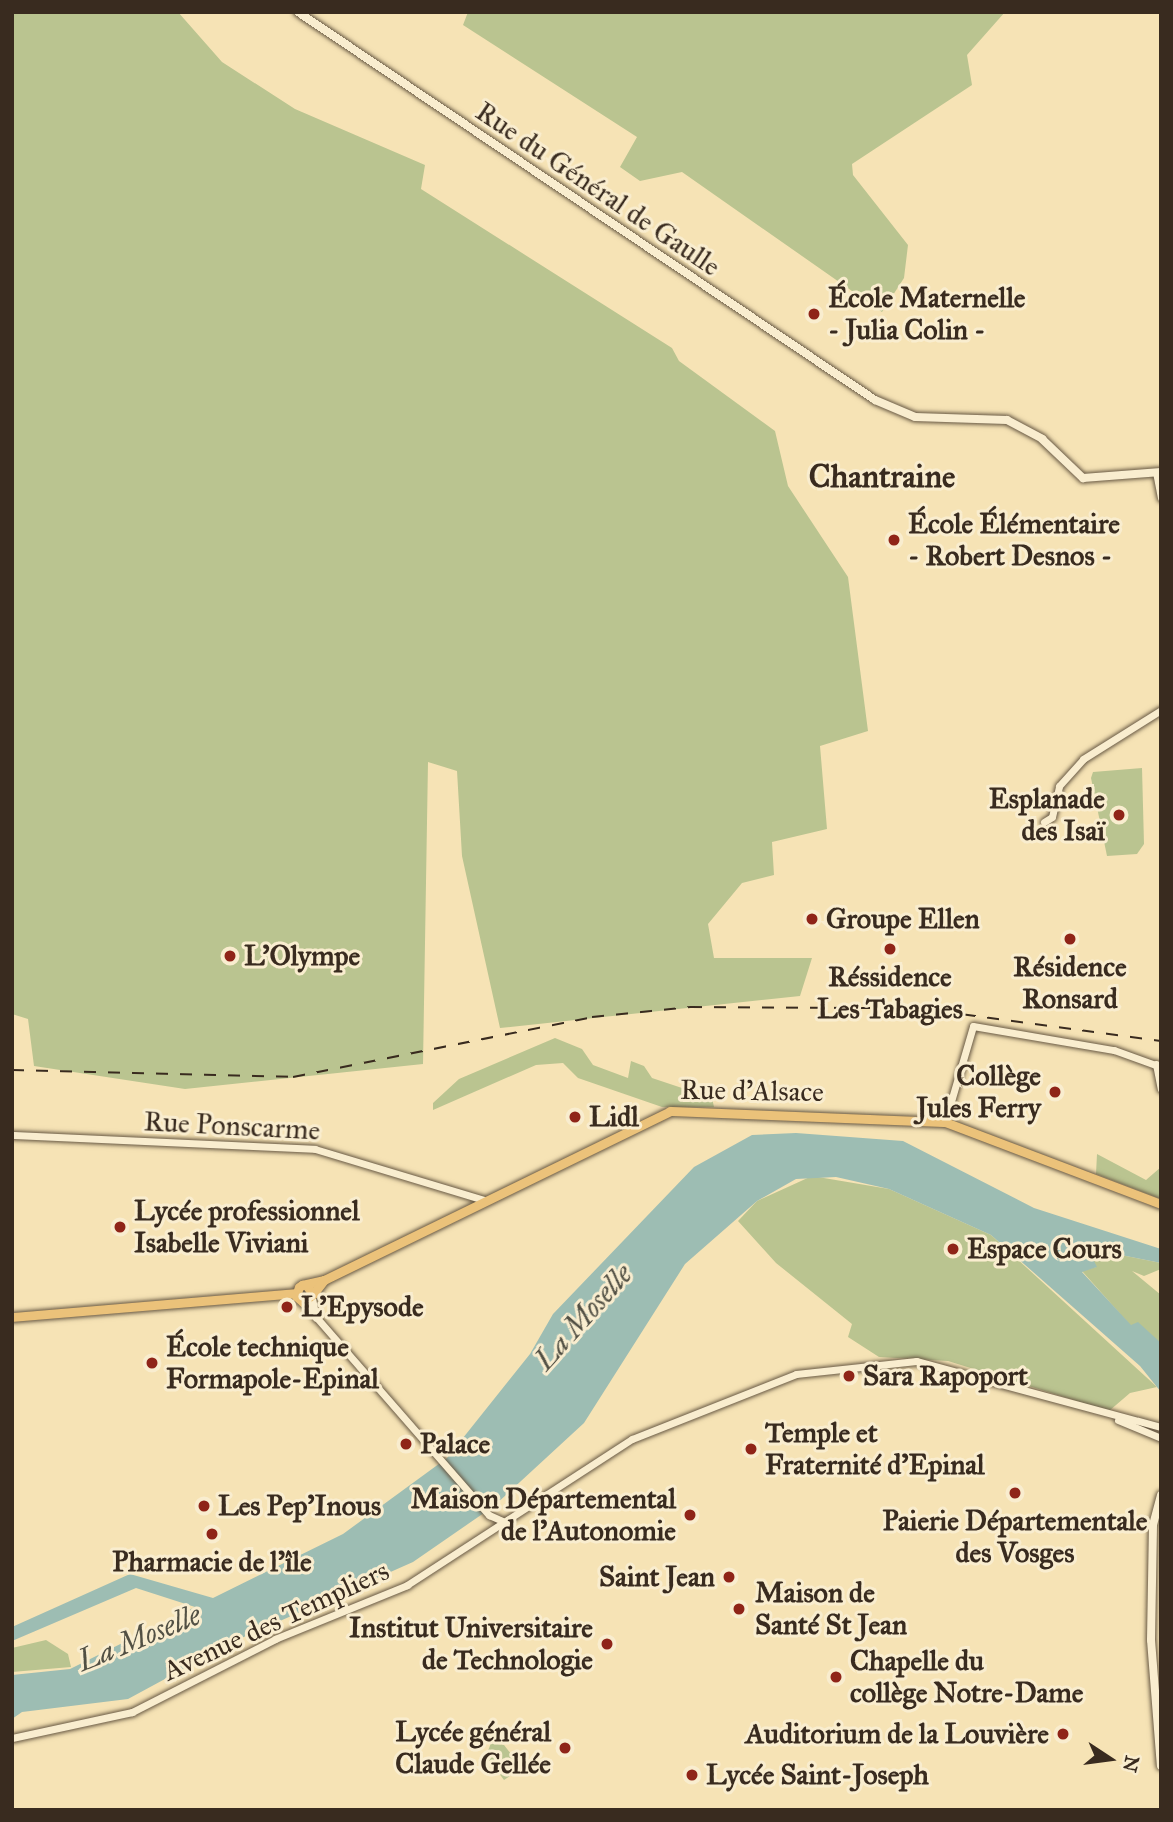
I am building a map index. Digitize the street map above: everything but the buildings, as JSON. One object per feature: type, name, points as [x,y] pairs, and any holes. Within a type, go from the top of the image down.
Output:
[{"type":"main road","name":"Rue du Général de Gaulle","points":[[298,12],[875,400],[915,417],[1007,420],[1042,439],[1083,478],[1158,472]]},
{"type":"main road","name":"Rue d'Alsace","points":[[306,1285],[324,1280],[662,1113],[945,1122],[1161,1204]]},
{"type":"main road","name":"Rue d'Alsace","points":[[309,1298],[324,1280]]},
{"type":"main road","points":[[296,1293],[306,1285],[309,1298]]},
{"type":"main road","points":[[12,1317],[296,1293],[309,1298]]},
{"type":"main road","points":[[1161,1495],[1153,1525],[1152,1676],[1161,1766]]},
{"type":"street","points":[[1158,472],[1161,498]]},
{"type":"street","points":[[1045,822],[1052,817],[1059,786],[1083,759],[1161,710]]},
{"type":"street","points":[[945,1122],[973,1026],[1159,1064],[1161,1089]]},
{"type":"street","name":"Rue Ponscarme","points":[[12,1135],[315,1149],[484,1200]]},
{"type":"street","points":[[309,1298],[317,1318],[426,1444],[489,1515],[505,1522]]},
{"type":"street","name":"Avenue des Templiers","points":[[12,1738],[132,1712],[275,1639],[407,1585],[610,1454],[755,1386],[828,1369],[916,1361],[1117,1420]]},
{"type":"street","points":[[1117,1420],[1161,1427]]},
{"type":"street","points":[[1117,1420],[1161,1437]]},
{"type":"green space","points":[[12,12],[178,12],[222,62],[295,109],[425,165],[421,189],[672,348],[679,361],[775,431],[788,486],[848,577],[868,731],[820,746],[827,829],[772,842],[774,875],[742,883],[708,924],[714,958],[812,958],[800,996],[500,1028],[462,856],[457,771],[428,762],[423,1064],[185,1089],[34,1066],[28,1019],[12,1014]]},
{"type":"green space","points":[[468,12],[1005,12],[967,55],[972,85],[852,164],[853,175],[908,245],[904,278],[882,312],[682,172],[640,181],[620,167],[637,137],[463,25]]},
{"type":"green space","points":[[1142,768],[1144,844],[1137,854],[1107,856],[1091,778],[1093,772]]},
{"type":"green space","points":[[555,1038],[582,1049],[593,1065],[628,1078],[631,1061],[644,1066],[652,1078],[712,1098],[714,1107],[662,1107],[578,1078],[563,1063],[536,1065],[433,1110],[433,1103],[459,1079]]},
{"type":"green space","points":[[1097,1154],[1146,1180],[1161,1167],[1161,1199],[1096,1174]]},
{"type":"green space","points":[[812,1176],[889,1189],[991,1235],[1157,1387],[1130,1393],[1109,1411],[948,1361],[879,1357],[848,1337],[852,1324],[776,1263],[738,1221],[757,1201]]},
{"type":"green space","points":[[1121,1255],[1161,1263],[1161,1269],[1144,1276],[1132,1271],[1161,1295],[1161,1343],[1131,1326],[1082,1271],[1096,1267],[1093,1261]]},
{"type":"green space","points":[[46,1640],[68,1654],[71,1667],[12,1672],[12,1648]]},
{"type":"green space","points":[[491,1743],[504,1745],[526,1773],[519,1770],[504,1780],[486,1756]]},
{"type":"water","name":"La Moselle","points":[[796,1133],[903,1141],[1034,1208],[1161,1249],[1161,1263],[1121,1255],[1094,1261],[1097,1267],[1082,1272],[1131,1325],[1138,1322],[1161,1343],[1161,1392],[1140,1366],[991,1235],[889,1189],[836,1177],[796,1179],[757,1201],[685,1264],[584,1423],[494,1506],[413,1562],[237,1640],[128,1699],[22,1712],[12,1719],[12,1675],[70,1669],[195,1607],[136,1588],[12,1641],[12,1627],[130,1574],[213,1598],[343,1534],[447,1458],[530,1354],[553,1314],[694,1167],[752,1135]]},
{"type":"railway","points":[[12,1070],[293,1077],[592,1017],[690,1007],[916,1008],[1161,1041]]},
{"type":"place","name":"École Maternelle - Julia Colin -","points":[[814,314]]},
{"type":"place","name":"École Élémentaire - Robert Desnos -","points":[[894,540]]},
{"type":"place","name":"Esplanade des Isaï","points":[[1119,815]]},
{"type":"place","name":"Groupe Ellen","points":[[812,919]]},
{"type":"place","name":"Résidence Ronsard","points":[[1070,939]]},
{"type":"place","name":"Réssidence Les Tabagies","points":[[890,949]]},
{"type":"place","name":"L'Olympe","points":[[230,956]]},
{"type":"place","name":"Collège Jules Ferry","points":[[1055,1092]]},
{"type":"place","name":"Lidl","points":[[575,1117]]},
{"type":"place","name":"Lycée professionnel Isabelle Viviani","points":[[120,1227]]},
{"type":"place","name":"Espace Cours","points":[[953,1249]]},
{"type":"place","name":"L'Epysode","points":[[287,1307]]},
{"type":"place","name":"École technique Formapole-Epinal","points":[[152,1363]]},
{"type":"place","name":"Sara Rapoport","points":[[849,1376]]},
{"type":"place","name":"Palace","points":[[406,1444]]},
{"type":"place","name":"Temple et Fraternité d'Epinal","points":[[751,1449]]},
{"type":"place","name":"Paierie Départementale des Vosges","points":[[1015,1493]]},
{"type":"place","name":"Les Pep'Inous","points":[[204,1506]]},
{"type":"place","name":"Maison Départemental de l'Autonomie","points":[[690,1515]]},
{"type":"place","name":"Pharmacie de l'île","points":[[212,1534]]},
{"type":"place","name":"Saint Jean","points":[[729,1577]]},
{"type":"place","name":"Maison de Santé St Jean","points":[[739,1609]]},
{"type":"place","name":"Institut Universitaire de Technologie","points":[[607,1644]]},
{"type":"place","name":"Chapelle du collège Notre-Dame","points":[[836,1677]]},
{"type":"place","name":"Auditorium de la Louvière","points":[[1063,1734]]},
{"type":"place","name":"Lycée général Claude Gellée","points":[[565,1748]]},
{"type":"place","name":"Lycée Saint-Joseph","points":[[692,1775]]},
{"type":"district","name":"Chantraine","points":[[882,477]]}]
